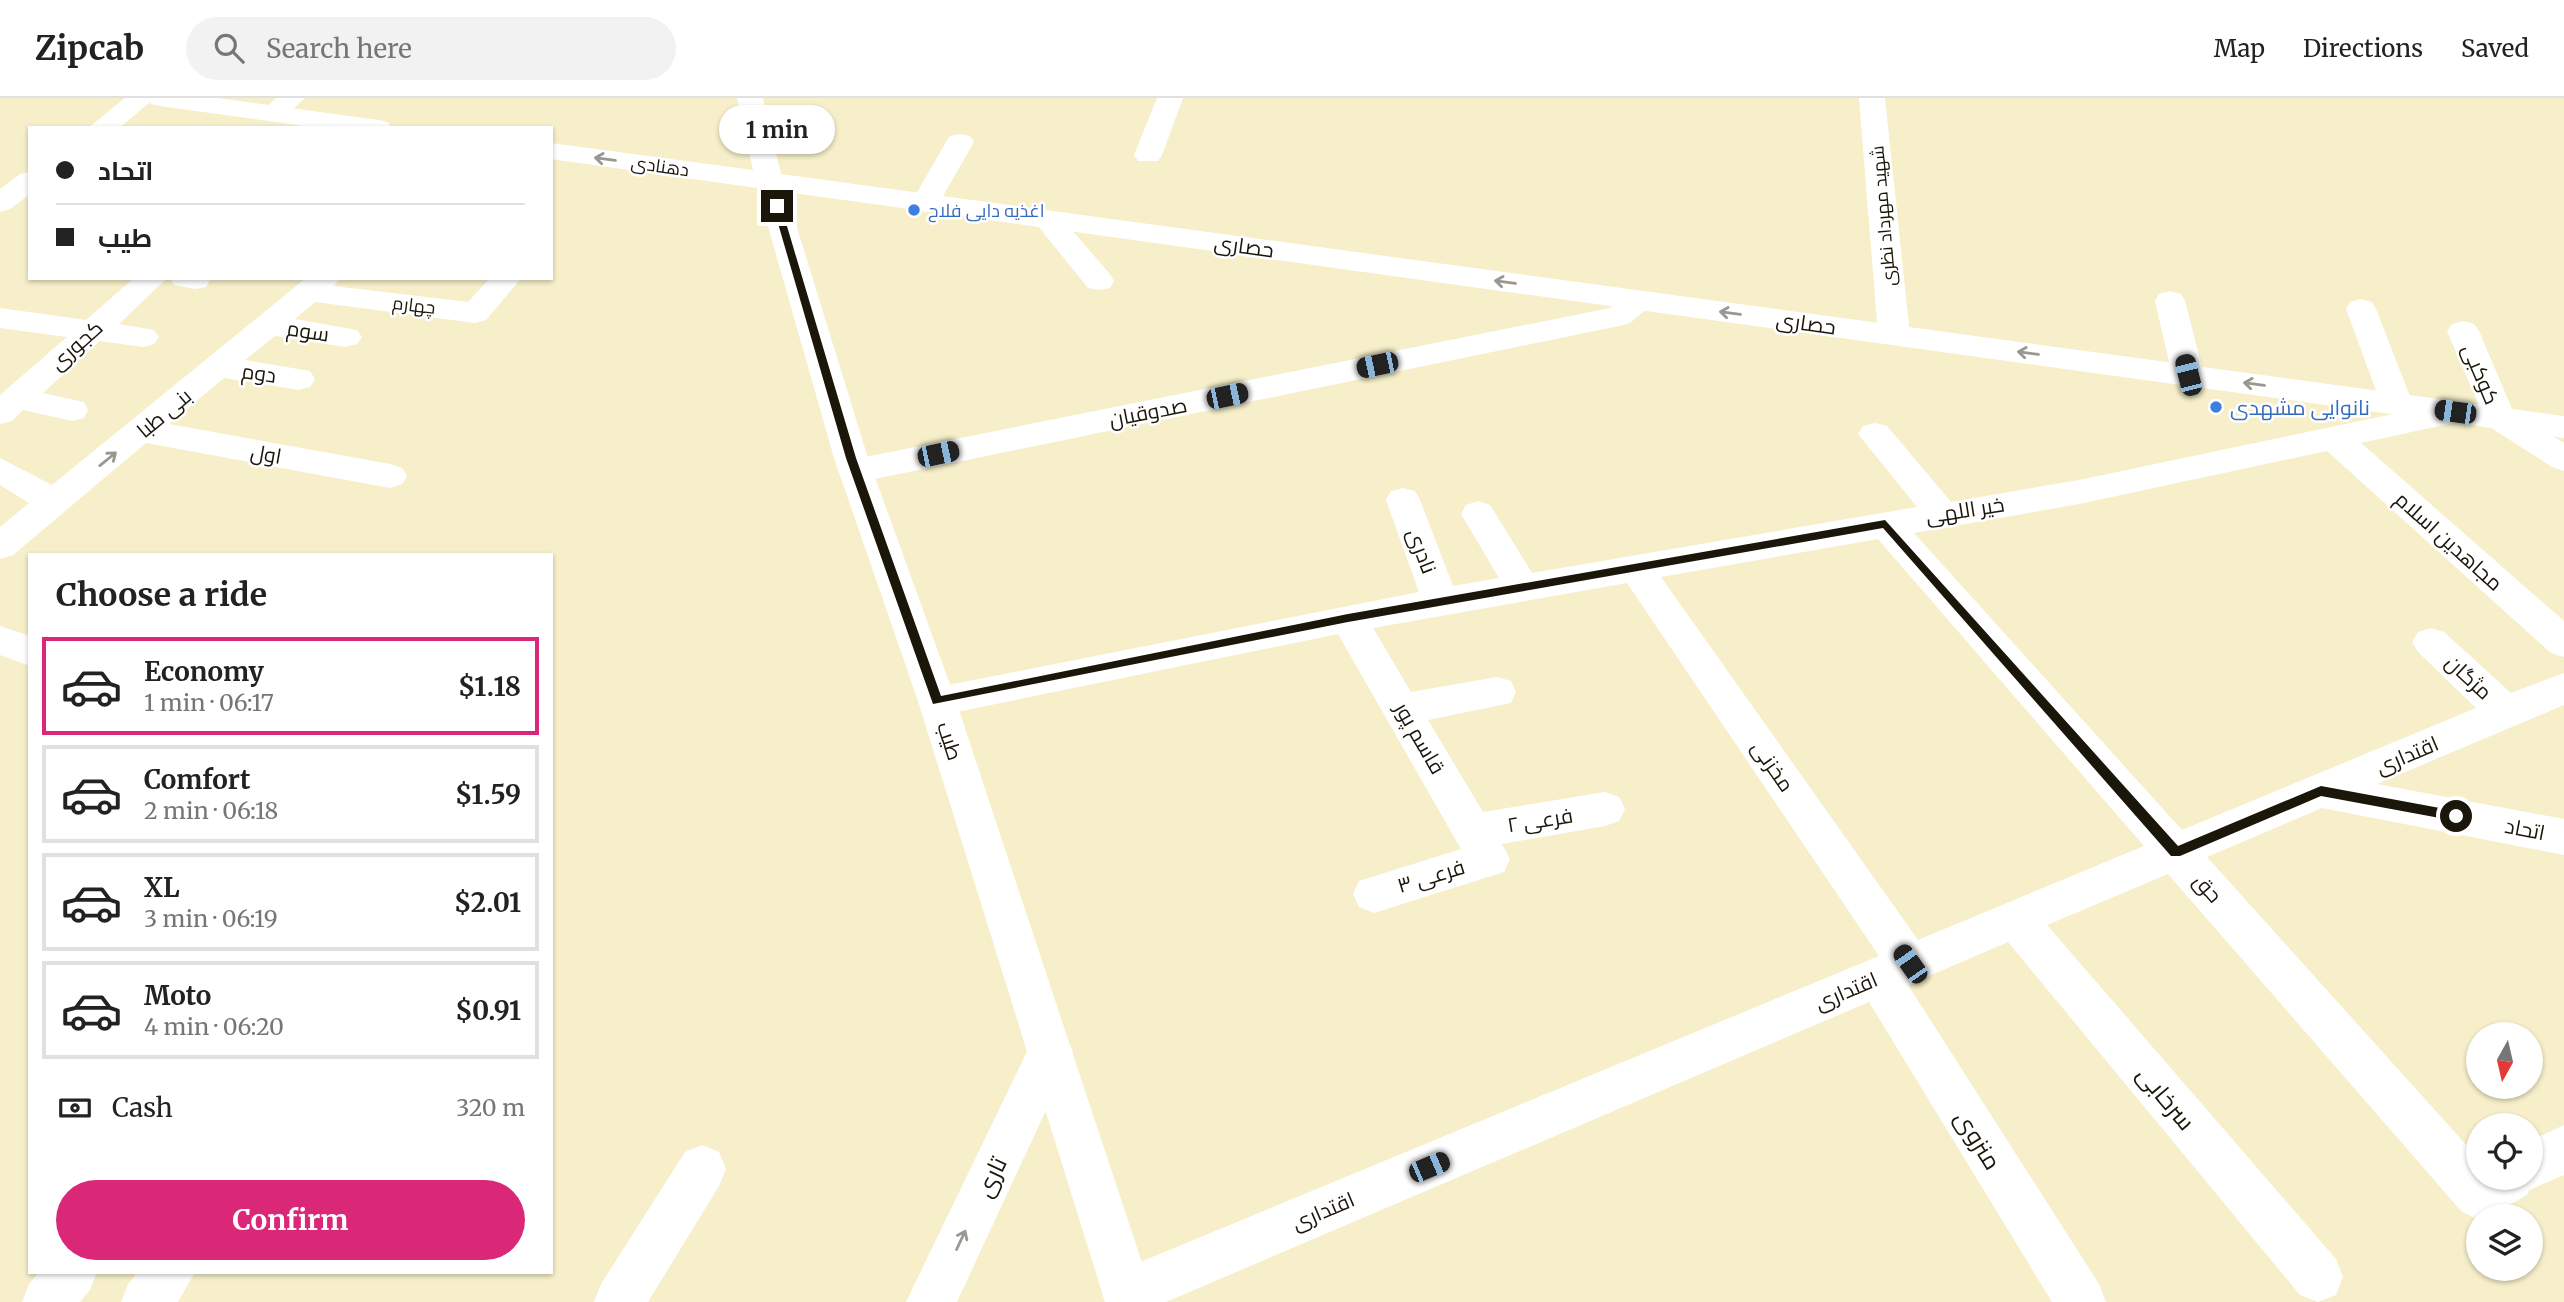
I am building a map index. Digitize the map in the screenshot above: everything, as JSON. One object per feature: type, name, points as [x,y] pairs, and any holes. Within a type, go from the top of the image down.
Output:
[{"type":"street","points":[[104,126],[142,98]]},
{"type":"street","points":[[160,98],[282,106],[325,124],[352,126]]},
{"type":"street","name":"طیب","points":[[750,98],[769,181],[855,471],[937,701],[1129,1298]]},
{"type":"street","points":[[1148,155],[1170,98]]},
{"type":"street","name":"شهید مهرداد نظری","points":[[1872,98],[1894,335]]},
{"type":"street","points":[[925,202],[960,142]]},
{"type":"street","name":"دهنادی","points":[[553,152],[769,181]]},
{"type":"street","points":[[0,202],[18,181]]},
{"type":"street","name":"حصاری","points":[[769,181],[2564,426]]},
{"type":"street","points":[[1048,220],[1099,281]]},
{"type":"street","name":"کجوری","points":[[8,406],[150,280]]},
{"type":"street","name":"چهارم","points":[[317,285],[475,313],[505,280]]},
{"type":"street","name":"بنی طبا","points":[[0,546],[317,285]]},
{"type":"street","name":"صدوقیان","points":[[855,471],[1619,316],[1641,300]]},
{"type":"street","points":[[2170,301],[2188,375]]},
{"type":"street","points":[[2361,309],[2397,404]]},
{"type":"street","points":[[0,318],[143,337]]},
{"type":"street","name":"سوم","points":[[270,325],[346,337]]},
{"type":"street","name":"کوکبی","points":[[2463,331],[2500,418]]},
{"type":"street","name":"دوم","points":[[219,367],[299,379]]},
{"type":"street","points":[[8,406],[72,410]]},
{"type":"street","name":"خیر اللهی","points":[[937,701],[1348,618],[1941,513],[2079,492],[2455,412]]},
{"type":"street","points":[[2500,418],[2564,459]]},
{"type":"street","name":"اول","points":[[142,431],[390,476]]},
{"type":"street","points":[[1875,435],[1941,513]]},
{"type":"street","name":"مجاهدین اسلام","points":[[2335,439],[2564,643]]},
{"type":"street","points":[[0,470],[55,502]]},
{"type":"street","name":"نادری","points":[[1403,500],[1441,601]]},
{"type":"street","points":[[1478,514],[1523,587]]},
{"type":"street","name":"حق","points":[[1885,524],[2466,1180]]},
{"type":"street","name":"مخزنی","points":[[1636,569],[1894,971]]},
{"type":"street","name":"قاسم پور","points":[[1348,618],[1482,845]]},
{"type":"street","points":[[0,640],[28,650]]},
{"type":"street","name":"مژگان","points":[[2431,642],[2507,713]]},
{"type":"street","name":"اقتداری","points":[[1129,1298],[2015,919],[2564,688]]},
{"type":"street","points":[[1403,709],[1497,692]]},
{"type":"street","name":"اتحاد","points":[[2321,791],[2564,837]]},
{"type":"street","name":"فرعی ۲","points":[[1482,845],[1605,809]]},
{"type":"street","name":"فرعی ۳","points":[[1374,894],[1482,845]]},
{"type":"street","name":"سرخابی","points":[[2015,919],[2318,1277]]},
{"type":"street","name":"منزوی","points":[[1894,971],[2081,1302]]},
{"type":"street","name":"تاری","points":[[931,1302],[1050,1052]]},
{"type":"street","points":[[2543,1160],[2564,1149]]},
{"type":"street","points":[[619,1302],[702,1169]]},
{"type":"street","points":[[47,1302],[70,1274]]},
{"type":"street","points":[[146,1302],[168,1274]]},
{"type":"place","name":"اغذیه دایی فلاح","points":[[914,210]]},
{"type":"place","name":"نانوایی مشهدی","points":[[2216,407]]},
{"type":"route","points":[[777,206],[851,458],[937,701],[1348,618],[1885,524],[2176,852],[2321,791],[2456,816]]}]
